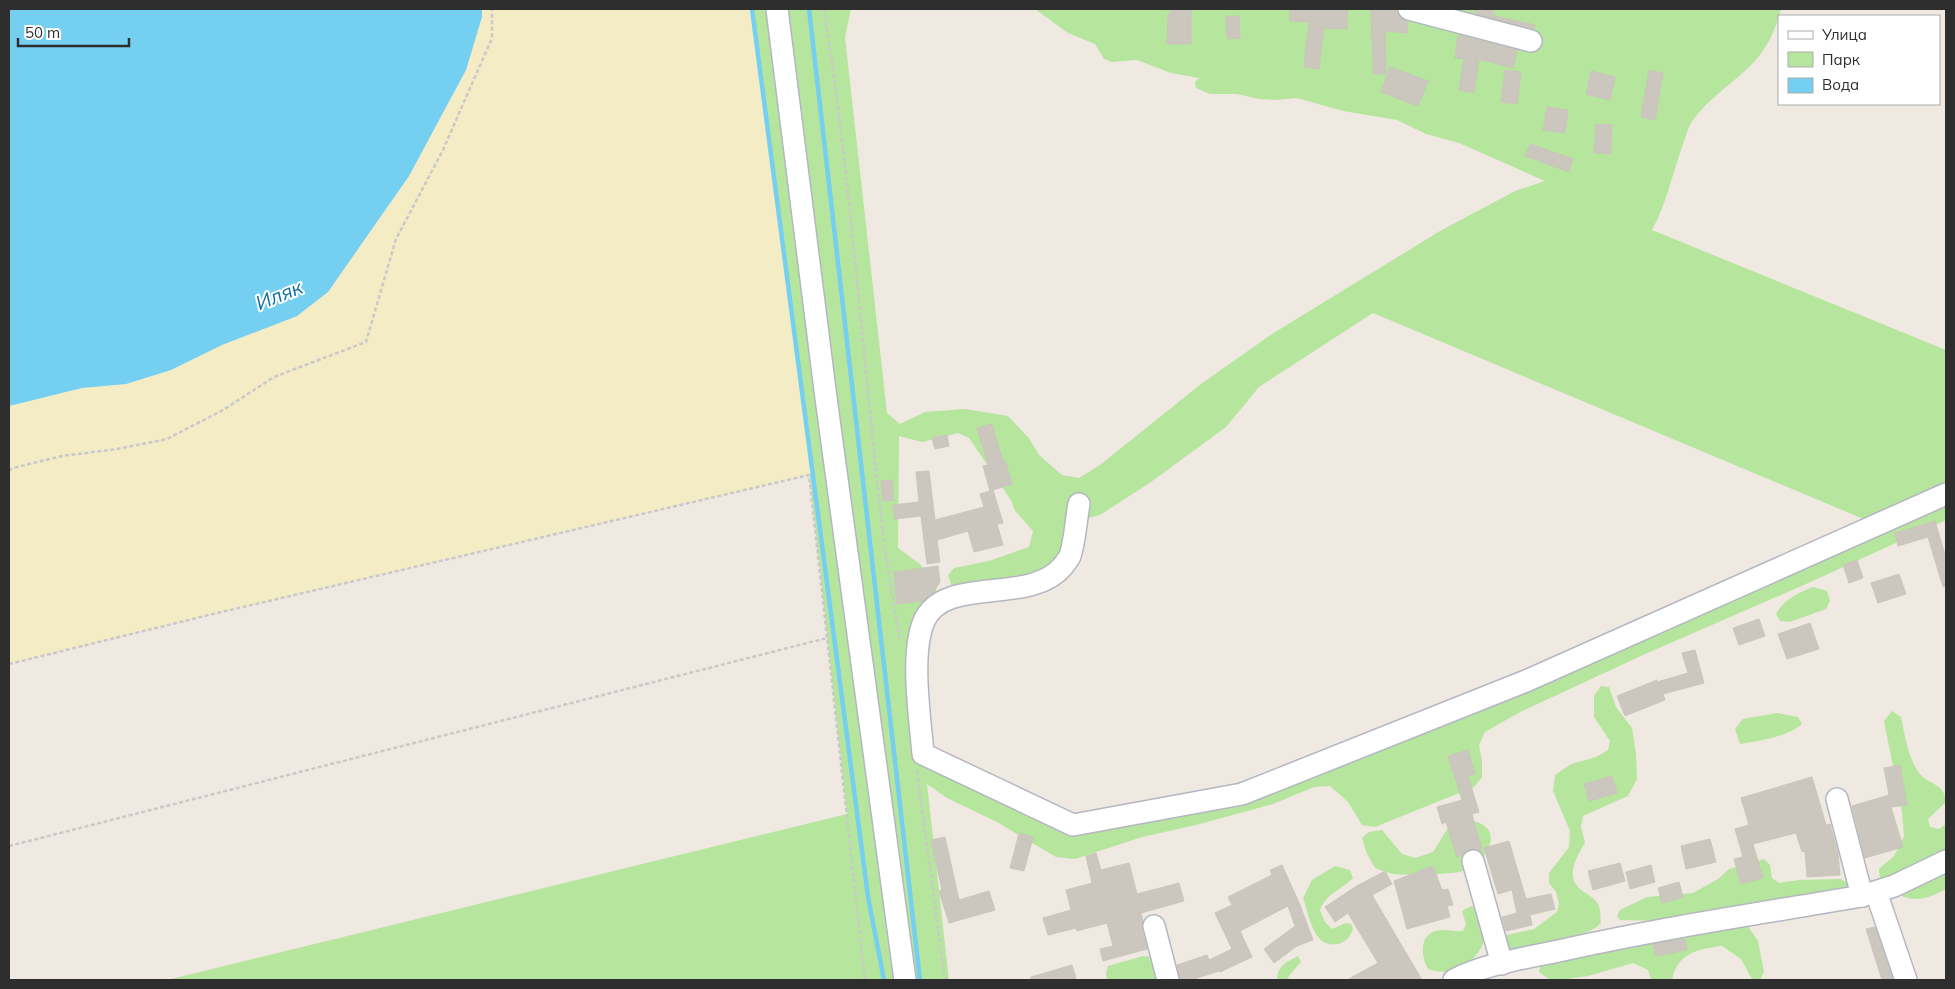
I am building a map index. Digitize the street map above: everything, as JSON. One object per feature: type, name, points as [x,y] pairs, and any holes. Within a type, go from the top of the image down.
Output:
[{"type":"street","points":[[777,9],[828,408],[905,980]]},
{"type":"street","points":[[1409,9],[1530,41]]},
{"type":"street","points":[[1079,504],[1070,558],[1055,575],[1029,586],[955,596],[938,603],[924,620],[916,652],[923,754],[1073,825],[1242,794],[1526,681],[1946,494]]},
{"type":"street","points":[[1837,799],[1869,894],[1906,980]]},
{"type":"street","points":[[1473,861],[1502,964]]},
{"type":"street","points":[[1454,980],[1469,972],[1630,935],[1869,894],[1894,886],[1946,861]]},
{"type":"street","points":[[1154,926],[1168,980]]},
{"type":"path","points":[[9,471],[13,468],[62,456],[117,449],[168,439],[222,410],[274,376],[366,342],[396,239],[443,150],[492,38],[492,9]]},
{"type":"path","points":[[824,9],[834,72],[883,536],[900,644]]},
{"type":"path","points":[[9,664],[809,475],[865,980]]},
{"type":"path","points":[[9,846],[827,638]]},
{"type":"path","points":[[917,770],[945,980]]},
{"type":"green space","points":[[752,9],[851,9],[845,37],[887,413],[900,424],[925,412],[965,409],[1008,416],[1029,438],[1039,455],[1062,475],[1079,478],[1100,465],[1201,384],[1272,334],[1440,231],[1515,191],[1545,181],[1459,143],[1426,134],[1397,120],[1343,111],[1297,98],[1275,100],[1259,99],[1237,94],[1210,94],[1196,88],[1195,82],[1199,78],[1171,73],[1137,60],[1112,62],[1104,59],[1095,44],[1068,33],[1035,9],[1781,9],[1770,39],[1761,53],[1744,72],[1713,98],[1691,122],[1665,199],[1652,230],[1946,350],[1946,520],[1520,712],[1485,732],[1479,745],[1482,777],[1474,787],[1375,827],[1362,825],[1348,802],[1330,786],[1314,787],[1273,804],[1196,825],[1142,837],[1075,859],[1056,857],[997,822],[947,798],[927,784],[949,980],[167,980],[847,814],[810,480]],"holes":[[[1373,313],[1873,523],[1242,794],[1073,825],[923,754],[924,620],[938,593],[920,564],[898,548],[899,436],[922,442],[958,433],[969,438],[1011,500],[1015,511],[1033,531],[1029,547],[989,561],[954,568],[948,575],[955,596],[1067,573],[1085,519],[1100,515],[1151,482],[1226,427],[1259,387]]]},
{"type":"green space","points":[[1813,587],[1827,591],[1830,601],[1826,609],[1789,622],[1780,621],[1776,614],[1783,604],[1797,594]]},
{"type":"green space","points":[[1601,686],[1609,687],[1616,707],[1632,728],[1637,779],[1628,796],[1583,816],[1581,827],[1585,843],[1574,866],[1573,878],[1580,889],[1592,897],[1598,904],[1601,923],[1587,932],[1553,941],[1531,951],[1510,954],[1502,936],[1534,929],[1557,912],[1559,904],[1556,892],[1549,883],[1549,873],[1569,847],[1570,831],[1553,791],[1555,775],[1571,764],[1596,757],[1608,750],[1610,741],[1594,717],[1594,696]]},
{"type":"green space","points":[[1892,711],[1901,717],[1908,747],[1916,768],[1924,778],[1940,788],[1946,802],[1928,819],[1930,827],[1939,829],[1946,824],[1946,889],[1919,899],[1904,897],[1880,882],[1879,869],[1894,856],[1904,836],[1902,812],[1884,721]]},
{"type":"green space","points":[[1777,713],[1798,717],[1802,724],[1781,735],[1740,744],[1735,729],[1743,719]]},
{"type":"green space","points":[[1465,820],[1484,825],[1491,837],[1487,851],[1473,865],[1463,871],[1429,874],[1394,874],[1387,872],[1375,868],[1367,854],[1362,838],[1369,832],[1382,830],[1402,854],[1415,858],[1433,852],[1448,828]]},
{"type":"green space","points":[[1764,859],[1770,865],[1772,878],[1779,883],[1799,880],[1841,879],[1853,886],[1853,892],[1660,921],[1620,920],[1617,916],[1620,910],[1647,897],[1693,893],[1718,879],[1729,869]]},
{"type":"green space","points":[[1335,866],[1350,870],[1353,878],[1330,896],[1320,910],[1325,922],[1332,929],[1346,923],[1351,924],[1353,929],[1345,941],[1329,944],[1322,941],[1313,929],[1303,898],[1312,880]]},
{"type":"green space","points":[[1471,906],[1480,908],[1486,925],[1484,941],[1480,950],[1474,958],[1457,969],[1438,971],[1428,969],[1423,950],[1426,938],[1435,931],[1463,931],[1466,924],[1462,911]]},
{"type":"green space","points":[[1747,925],[1758,941],[1764,972],[1760,980],[1752,979],[1741,959],[1722,946],[1697,951],[1684,958],[1675,971],[1672,980],[1651,980],[1648,970],[1633,963],[1588,976],[1559,980],[1550,980],[1539,972],[1541,962]]},
{"type":"green space","points":[[1143,956],[1153,957],[1161,980],[1107,980],[1108,966]]},
{"type":"green space","points":[[1298,956],[1301,962],[1288,977],[1289,980],[1277,980],[1281,967]]},
{"type":"sand","points":[[482,9],[752,9],[812,474],[213,614],[9,664],[9,406],[82,388],[126,384],[171,370],[222,345],[297,316],[328,292],[409,176],[466,70],[482,17]]},
{"type":"water","name":"Иляк","points":[[9,9],[482,9],[482,17],[466,70],[409,176],[328,292],[297,316],[222,345],[171,370],[126,384],[82,388],[9,406]]},
{"type":"building","points":[[1170,9],[1191,9],[1191,44],[1167,44],[1168,14],[1170,14]]},
{"type":"building","points":[[1290,9],[1348,9],[1347,29],[1324,28],[1319,69],[1304,67],[1309,22],[1290,21]]},
{"type":"building","points":[[1371,9],[1397,9],[1400,18],[1408,22],[1407,33],[1385,31],[1386,74],[1373,74]]},
{"type":"building","points":[[1475,9],[1492,9],[1494,16],[1535,25],[1534,29],[1476,14]]},
{"type":"building","points":[[1226,16],[1239,16],[1240,38],[1227,39]]},
{"type":"building","points":[[1458,35],[1517,50],[1513,68],[1479,59],[1474,93],[1459,90],[1464,59],[1455,58]]},
{"type":"building","points":[[1390,67],[1428,81],[1418,106],[1381,92]]},
{"type":"building","points":[[1505,70],[1521,72],[1517,104],[1501,102]]},
{"type":"building","points":[[1649,70],[1663,73],[1655,120],[1641,117]]},
{"type":"building","points":[[1591,71],[1615,77],[1610,100],[1586,94]]},
{"type":"building","points":[[1547,107],[1568,110],[1565,133],[1543,130]]},
{"type":"building","points":[[1596,124],[1612,125],[1611,154],[1594,153]]},
{"type":"building","points":[[1530,144],[1573,159],[1569,172],[1525,156]]},
{"type":"building","points":[[992,424],[1012,484],[990,491],[983,466],[988,465],[977,428]]},
{"type":"building","points":[[947,435],[949,446],[935,449],[932,438]]},
{"type":"building","points":[[929,471],[935,520],[984,507],[980,494],[993,490],[1003,523],[997,524],[1003,545],[974,552],[968,531],[937,540],[940,562],[927,564],[921,516],[895,519],[893,505],[919,502],[916,472]]},
{"type":"building","points":[[892,480],[894,500],[883,501],[881,481]]},
{"type":"building","points":[[1935,521],[1946,558],[1946,586],[1943,587],[1928,537],[1898,546],[1895,533]]},
{"type":"building","points":[[1857,560],[1863,578],[1849,583],[1843,565]]},
{"type":"building","points":[[938,566],[940,582],[932,594],[923,601],[897,604],[894,572]]},
{"type":"building","points":[[1899,574],[1906,594],[1878,603],[1871,583]]},
{"type":"building","points":[[1759,619],[1765,636],[1739,645],[1733,628]]},
{"type":"building","points":[[1810,623],[1819,649],[1787,659],[1778,634]]},
{"type":"building","points":[[1695,650],[1704,683],[1663,694],[1665,700],[1625,716],[1617,696],[1657,680],[1657,682],[1688,673],[1682,653]]},
{"type":"building","points":[[1468,750],[1475,774],[1468,776],[1479,812],[1472,814],[1482,850],[1470,849],[1457,857],[1446,822],[1442,824],[1437,807],[1462,800],[1448,756]]},
{"type":"building","points":[[1900,765],[1907,805],[1891,807],[1903,847],[1865,858],[1852,806],[1889,795],[1884,768]]},
{"type":"building","points":[[1612,776],[1617,793],[1589,801],[1584,784]]},
{"type":"building","points":[[1812,777],[1826,825],[1830,824],[1838,854],[1840,875],[1807,877],[1805,851],[1802,852],[1796,833],[1753,844],[1763,878],[1741,884],[1734,859],[1743,857],[1735,829],[1749,825],[1741,798]]},
{"type":"building","points":[[1019,833],[1033,837],[1024,871],[1010,868]]},
{"type":"building","points":[[945,837],[959,900],[989,891],[995,910],[949,923],[939,891],[942,890],[931,840]]},
{"type":"building","points":[[1710,839],[1716,862],[1686,869],[1681,846]]},
{"type":"building","points":[[1509,841],[1526,899],[1551,894],[1555,909],[1530,915],[1532,925],[1506,931],[1502,917],[1517,913],[1512,890],[1498,894],[1484,848]]},
{"type":"building","points":[[1096,853],[1101,870],[1129,863],[1137,894],[1179,883],[1184,901],[1141,913],[1142,929],[1147,949],[1103,961],[1100,949],[1113,946],[1107,923],[1077,931],[1076,928],[1048,935],[1043,918],[1071,910],[1066,890],[1092,883],[1086,856]]},
{"type":"building","points":[[1620,863],[1625,881],[1593,890],[1588,871]]},
{"type":"building","points":[[1282,865],[1313,940],[1297,946],[1274,963],[1264,949],[1295,926],[1288,906],[1240,931],[1252,957],[1220,972],[1191,980],[1180,980],[1177,965],[1207,955],[1209,960],[1232,949],[1215,913],[1232,905],[1228,897],[1272,875],[1270,870]]},
{"type":"building","points":[[1651,865],[1655,882],[1630,889],[1626,872]]},
{"type":"building","points":[[1433,866],[1442,890],[1448,889],[1453,905],[1447,906],[1450,917],[1407,929],[1394,881]]},
{"type":"building","points":[[1385,871],[1392,884],[1372,895],[1422,980],[1347,980],[1378,963],[1348,913],[1335,922],[1325,907],[1355,887]]},
{"type":"building","points":[[1679,882],[1683,897],[1662,903],[1658,888]]},
{"type":"building","points":[[1875,927],[1893,980],[1882,980],[1866,929]]},
{"type":"building","points":[[1685,939],[1687,950],[1656,956],[1653,944]]},
{"type":"building","points":[[1072,965],[1076,978],[1068,980],[1031,980],[1031,977]]},
{"type":"waterway","points":[[752,9],[868,897],[884,980]]},
{"type":"waterway","points":[[809,9],[920,980]]}]
